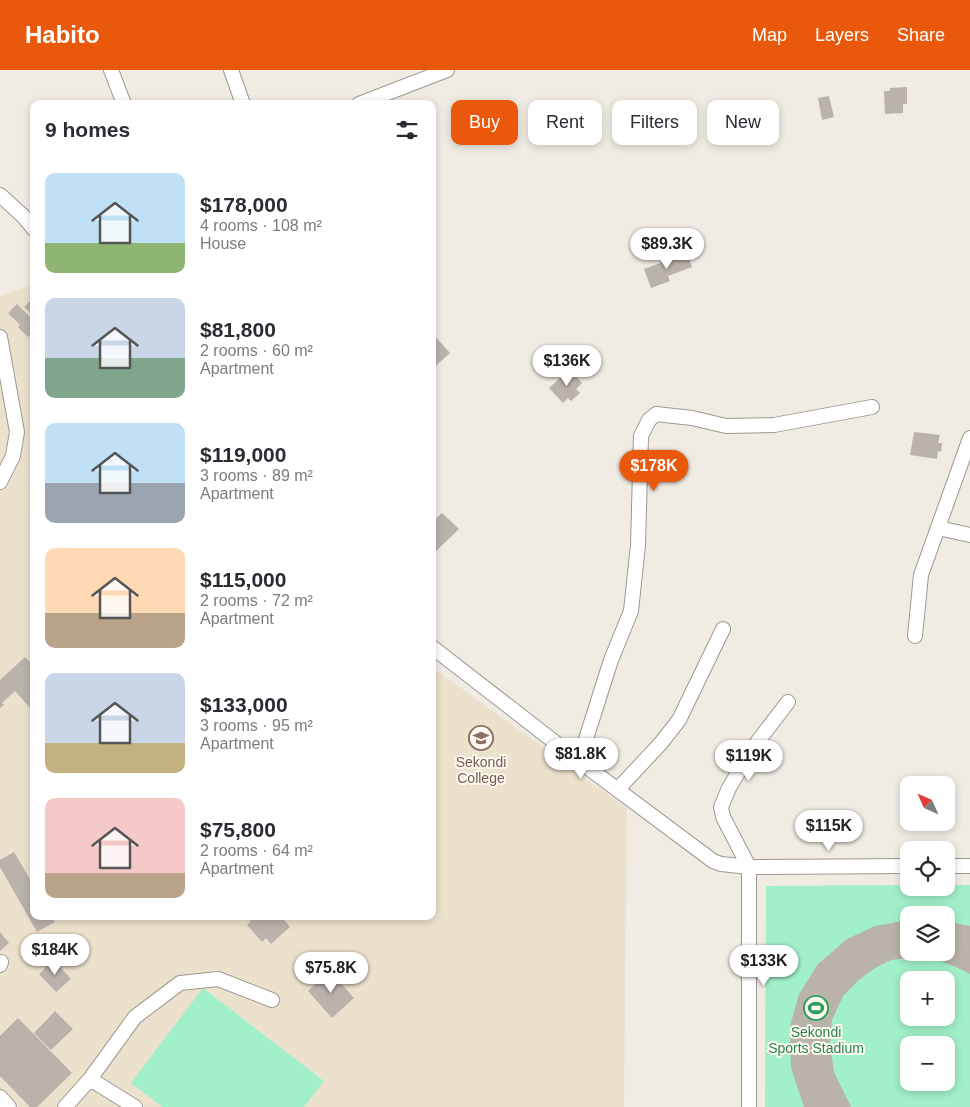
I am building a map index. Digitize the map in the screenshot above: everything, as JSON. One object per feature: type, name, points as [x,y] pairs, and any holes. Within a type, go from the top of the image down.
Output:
[{"type":"street","points":[[111,70],[122,100]]},
{"type":"street","points":[[231,70],[242,100]]},
{"type":"street","points":[[369,100],[447,70]]},
{"type":"street","points":[[0,195],[28,214]]},
{"type":"street","points":[[0,337],[17,432],[13,456],[0,482]]},
{"type":"street","points":[[579,760],[611,660],[631,611],[638,545],[641,436],[648,420],[656,414],[692,418],[726,426],[774,425],[872,407]]},
{"type":"street","points":[[915,636],[921,576],[970,438]]},
{"type":"street","points":[[938,528],[970,535]]},
{"type":"street","points":[[618,789],[661,743],[679,720],[723,629]]},
{"type":"street","points":[[436,650],[705,856],[721,864],[749,867],[900,866]]},
{"type":"street","points":[[749,1107],[749,867],[722,817],[721,806],[729,788],[752,749],[788,702]]},
{"type":"street","points":[[955,866],[970,866]]},
{"type":"street","points":[[65,1107],[90,1079],[136,1017],[180,983],[218,979],[272,1000]]},
{"type":"street","points":[[90,1079],[135,1107]]},
{"type":"street","points":[[0,1096],[9,1107]]},
{"type":"shaded area","name":"Sekondi College","points":[[30,285],[30,920],[436,920],[436,670],[627,808],[624,1107],[0,1107],[0,296]]},
{"type":"green space","points":[[900,885],[900,896],[955,896],[955,885],[970,885],[970,1107],[765,1107],[766,886]]},
{"type":"green space","points":[[203,988],[324,1081],[304,1107],[163,1107],[131,1083]]},
{"type":"building","points":[[907,87],[907,104],[903,104],[903,113],[885,114],[884,91],[890,91],[890,88]]},
{"type":"building","points":[[829,96],[834,117],[822,120],[818,98]]},
{"type":"building","points":[[687,253],[692,267],[668,276],[670,281],[651,288],[644,269]]},
{"type":"building","points":[[30,301],[30,312],[24,307]]},
{"type":"building","points":[[17,304],[30,317],[30,335],[28,337],[18,327],[20,325],[8,313]]},
{"type":"building","points":[[436,337],[450,353],[436,365]]},
{"type":"building","points":[[570,369],[582,383],[576,389],[580,393],[571,401],[568,398],[563,403],[549,388]]},
{"type":"building","points":[[914,432],[940,435],[938,443],[942,443],[941,452],[938,451],[937,459],[910,455]]},
{"type":"building","points":[[442,513],[459,529],[436,551],[436,518]]},
{"type":"building","points":[[25,657],[30,662],[30,708],[15,691],[2,703],[4,705],[0,708],[0,680]]},
{"type":"building","points":[[14,852],[30,879],[30,920],[0,867],[0,860]]},
{"type":"building","points":[[30,920],[54,920],[55,922],[37,932]]},
{"type":"building","points":[[284,920],[290,927],[271,944],[266,938],[262,942],[247,925],[251,921]]},
{"type":"building","name":"Sekondi Sports Stadium","points":[[900,922],[900,959],[891,960],[875,968],[859,980],[843,996],[832,1020],[830,1045],[834,1072],[851,1107],[804,1107],[791,1068],[790,1026],[799,994],[818,964],[847,939],[875,926]]},
{"type":"building","name":"Sekondi Sports Stadium","points":[[955,923],[970,926],[970,974],[940,961],[955,961]]},
{"type":"building","points":[[0,932],[9,943],[0,951]]},
{"type":"building","points":[[54,960],[71,979],[56,992],[39,974]]},
{"type":"building","points":[[330,971],[354,998],[332,1018],[308,991]]},
{"type":"building","points":[[55,1011],[73,1029],[51,1050],[34,1033]]},
{"type":"building","points":[[18,1018],[72,1073],[37,1107],[30,1107],[0,1076],[0,1036]]},
{"type":"place","name":"Sekondi College","points":[[481,738]]},
{"type":"place","name":"Sekondi Sports Stadium","points":[[816,1008]]}]
